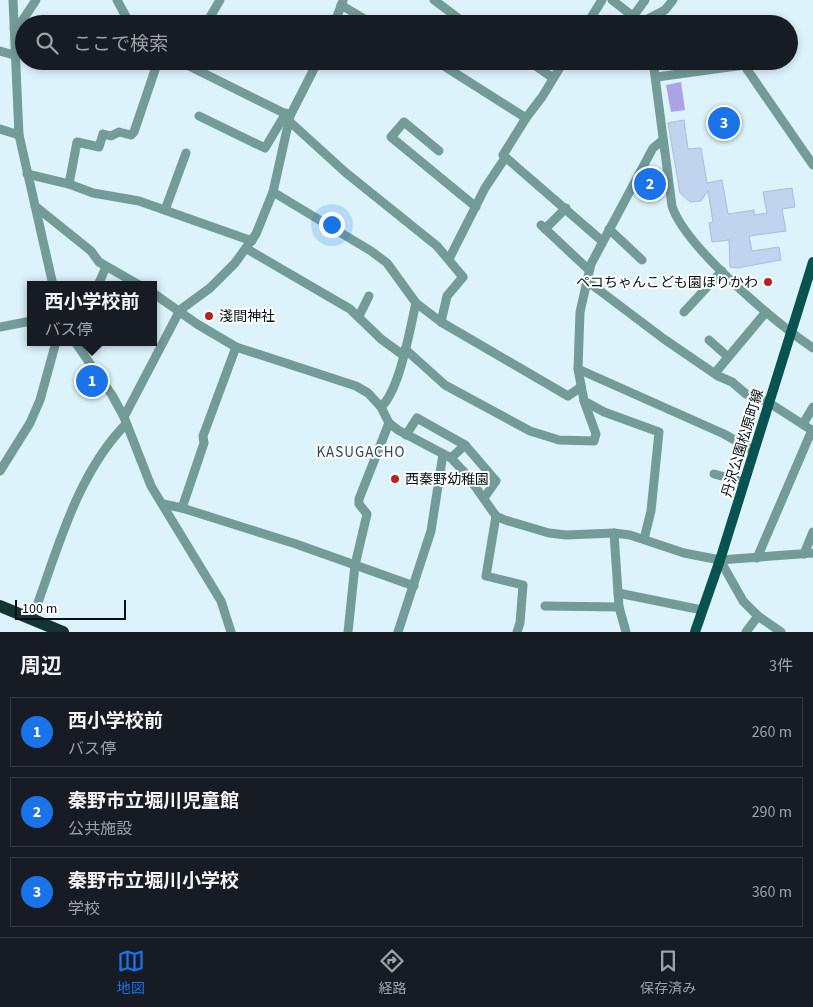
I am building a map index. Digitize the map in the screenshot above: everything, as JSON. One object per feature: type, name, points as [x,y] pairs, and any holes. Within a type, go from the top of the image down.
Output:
[{"type":"highway","points":[[0,606],[63,632]]},
{"type":"main road","name":"丹沢公園松原町線","points":[[695,632],[720,560],[813,262]]},
{"type":"street","points":[[12,0],[19,134],[52,281]]},
{"type":"street","points":[[26,15],[36,0]]},
{"type":"street","points":[[118,0],[126,15]]},
{"type":"street","points":[[211,15],[220,0]]},
{"type":"street","points":[[434,0],[454,15]]},
{"type":"street","points":[[592,15],[602,0]]},
{"type":"street","points":[[612,0],[634,15],[645,0]]},
{"type":"street","points":[[656,15],[665,10],[673,0]]},
{"type":"street","points":[[337,15],[342,2],[360,15]]},
{"type":"street","points":[[0,51],[14,55]]},
{"type":"street","points":[[68,184],[77,142],[99,147],[103,134],[111,136],[119,132],[131,135],[134,132],[155,70]]},
{"type":"street","points":[[198,70],[288,117],[345,172],[425,236],[449,259],[463,277],[448,296],[441,322]]},
{"type":"street","points":[[199,116],[265,148],[288,117],[313,70]]},
{"type":"street","points":[[450,70],[526,118]]},
{"type":"street","points":[[542,70],[553,78]]},
{"type":"street","points":[[558,70],[504,152],[505,158],[566,208],[602,241]]},
{"type":"street","points":[[655,70],[663,140],[675,217],[687,234],[766,312],[813,348]]},
{"type":"street","points":[[657,78],[711,70]]},
{"type":"street","points":[[747,70],[813,165]]},
{"type":"street","points":[[32,619],[86,480],[125,420],[180,310],[210,288],[249,245],[273,192],[288,117]]},
{"type":"street","points":[[439,151],[404,122],[391,137],[476,207]]},
{"type":"street","points":[[0,129],[19,134]]},
{"type":"street","points":[[27,174],[68,184],[93,193],[139,201],[222,232],[249,245],[359,316],[375,334],[404,352],[445,385],[539,435],[567,441],[594,441],[596,434],[584,401],[578,369],[578,328],[589,270],[602,241],[653,148],[663,140]]},
{"type":"street","points":[[165,210],[186,153]]},
{"type":"street","points":[[449,259],[485,188],[505,158]]},
{"type":"street","points":[[273,192],[371,251],[387,263],[416,303],[441,322],[568,396],[581,387]]},
{"type":"street","points":[[35,206],[63,227],[106,267],[132,281]]},
{"type":"street","points":[[566,208],[543,227],[589,270]]},
{"type":"street","points":[[609,228],[642,260]]},
{"type":"street","points":[[100,281],[106,267]]},
{"type":"street","points":[[684,312],[722,270]]},
{"type":"street","points":[[587,281],[664,339],[732,382],[746,394],[768,402],[812,430],[757,558]]},
{"type":"street","points":[[157,296],[180,310],[197,324],[236,346],[356,386],[368,393],[381,407],[390,423],[406,435],[447,456],[484,498],[496,516],[549,533],[566,535],[614,532],[644,539],[684,553],[720,560],[808,554],[813,532]]},
{"type":"street","points":[[359,316],[369,296]]},
{"type":"street","points":[[381,407],[385,403],[400,371],[416,303]]},
{"type":"street","points":[[715,373],[766,312]]},
{"type":"street","points":[[0,327],[27,322]]},
{"type":"street","points":[[709,340],[728,358]]},
{"type":"street","points":[[0,469],[30,423],[37,407],[55,346]]},
{"type":"street","points":[[77,346],[112,395],[125,420],[151,486],[221,601],[231,632]]},
{"type":"street","points":[[182,508],[204,443],[203,436],[236,346]]},
{"type":"street","points":[[578,369],[724,434],[754,451]]},
{"type":"street","points":[[584,401],[604,412],[659,432],[651,511],[644,539]]},
{"type":"street","points":[[803,424],[813,407]]},
{"type":"street","points":[[406,435],[417,418],[465,445],[496,481],[484,498]]},
{"type":"street","points":[[350,631],[355,565],[367,514],[359,504],[359,499],[390,423]]},
{"type":"street","points":[[398,632],[431,531],[447,456],[465,445]]},
{"type":"street","points":[[714,474],[744,482]]},
{"type":"street","points":[[162,504],[182,508],[414,586]]},
{"type":"street","points":[[496,516],[486,576],[523,585],[517,632]]},
{"type":"street","points":[[614,532],[619,607],[626,632]]},
{"type":"street","points":[[720,560],[743,601],[758,616],[780,632]]},
{"type":"street","points":[[618,593],[702,610]]},
{"type":"street","points":[[545,606],[619,607]]},
{"type":"street","points":[[746,632],[758,616]]},
{"type":"shaded area","points":[[681,82],[685,110],[671,112],[666,85]]},
{"type":"building","points":[[684,120],[688,149],[701,148],[707,183],[722,180],[728,214],[754,210],[754,215],[767,213],[763,192],[792,188],[795,207],[782,209],[786,231],[749,236],[752,251],[779,247],[781,260],[737,268],[730,267],[729,240],[712,242],[709,223],[713,222],[708,191],[701,201],[690,202],[680,193],[668,123]]},
{"type":"building","points":[[651,172],[663,184],[659,191],[650,186],[646,194],[638,189],[647,173],[650,174]]},
{"type":"building","name":"淺間神社","points":[[208,311],[214,315],[210,321],[204,317]]},
{"type":"place","name":"秦野市立堀川小学校","points":[[724,123]]},
{"type":"place","name":"秦野市立堀川児童館","points":[[650,184]]},
{"type":"place","name":"ペコちゃんこども園ほりかわ","points":[[768,282]]},
{"type":"place","name":"淺間神社","points":[[209,316]]},
{"type":"place","name":"西小学校前","points":[[92,381]]},
{"type":"place","name":"西秦野幼稚園","points":[[395,479]]},
{"type":"district","name":"KASUGACHO","points":[[361,452]]}]
